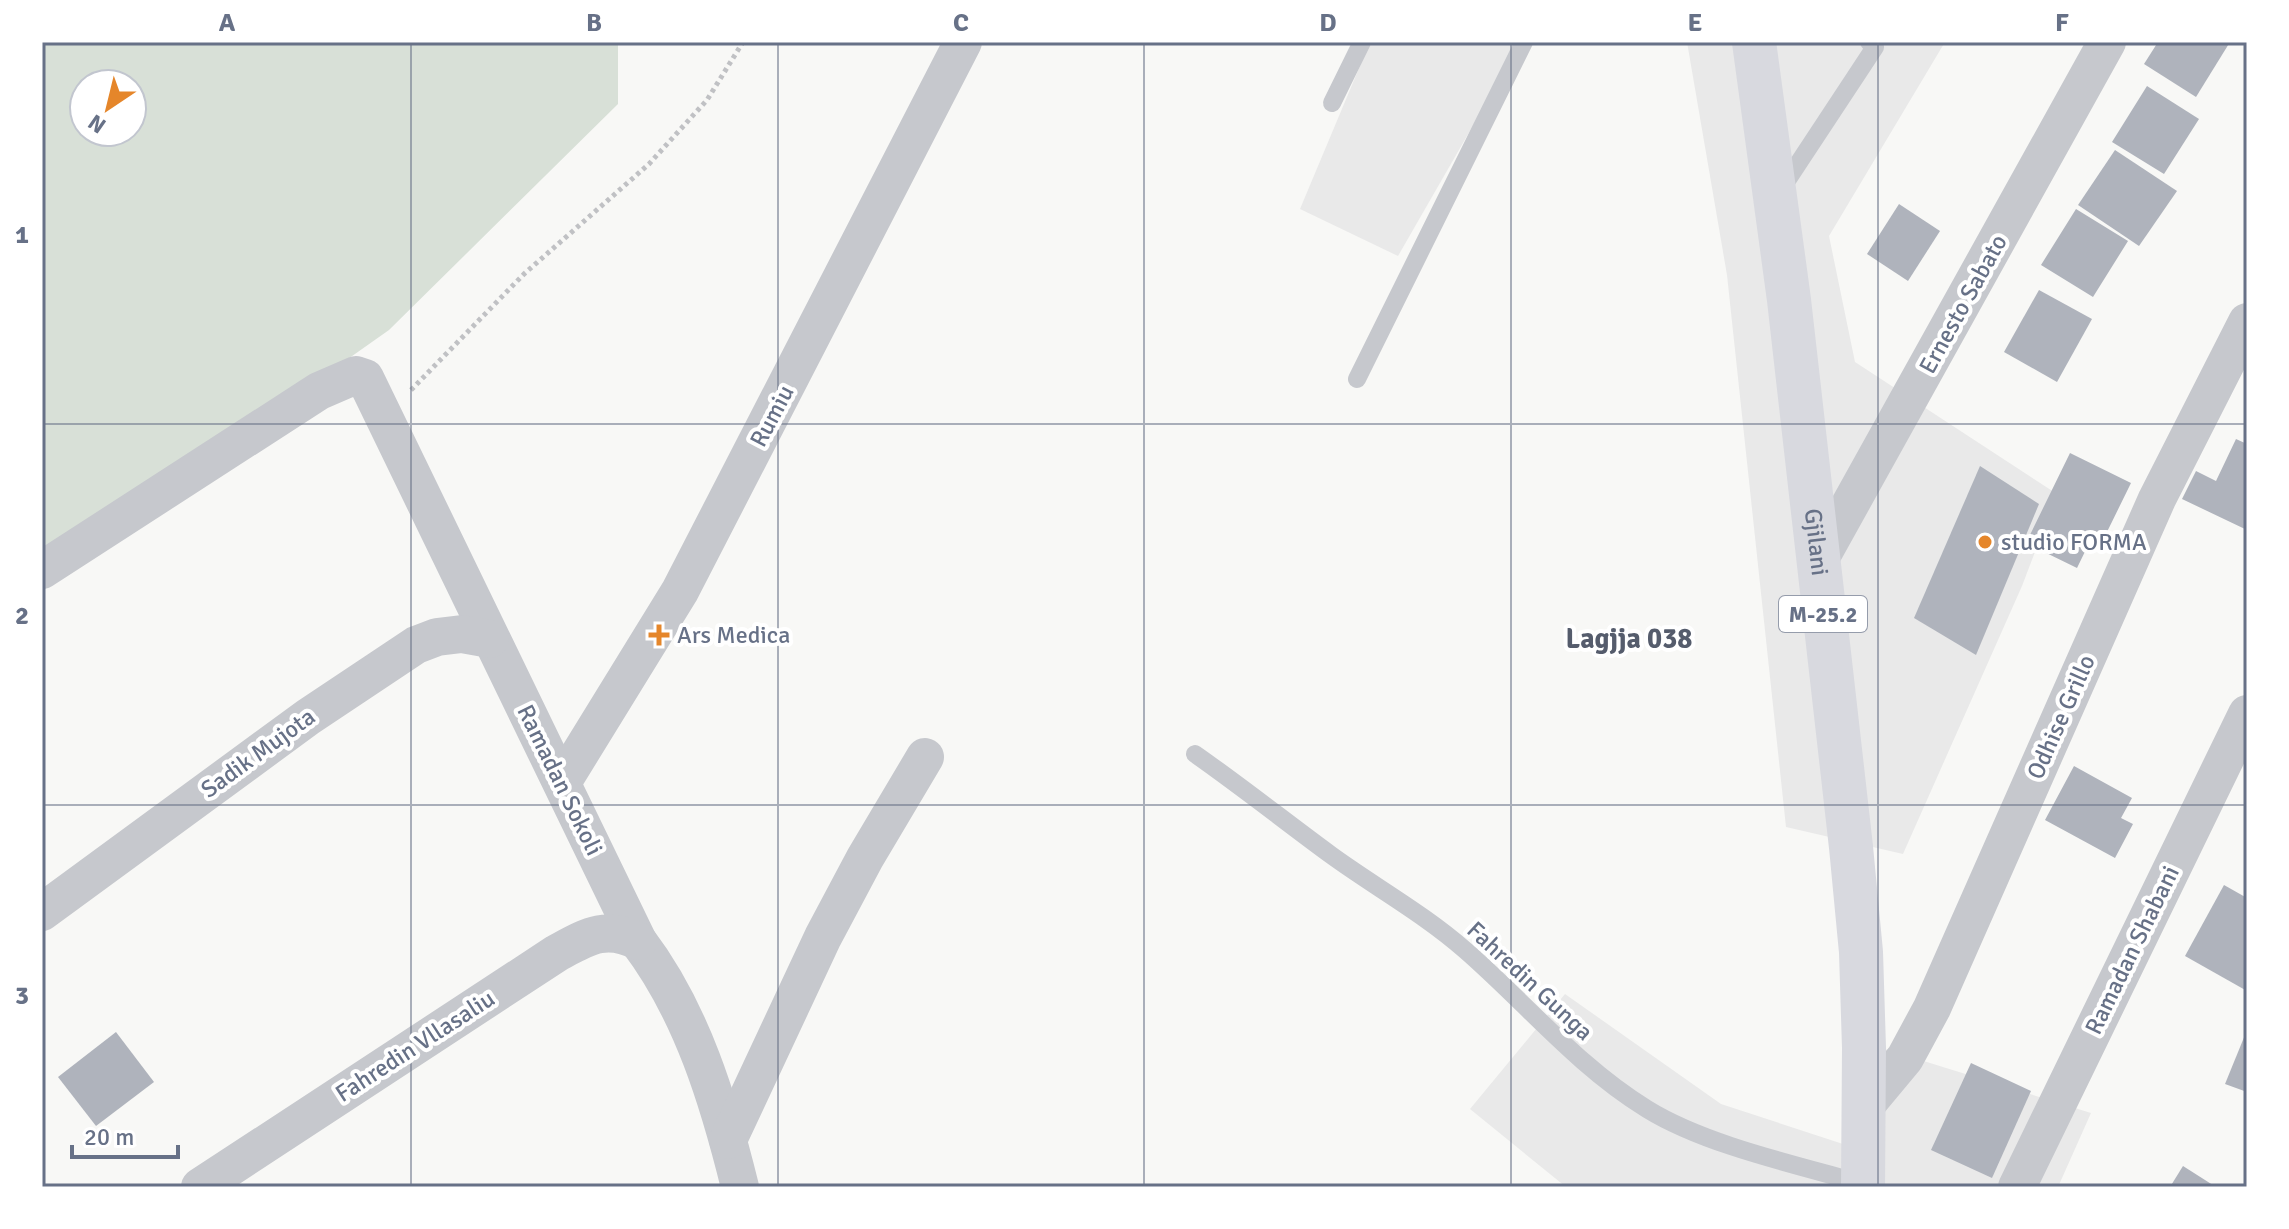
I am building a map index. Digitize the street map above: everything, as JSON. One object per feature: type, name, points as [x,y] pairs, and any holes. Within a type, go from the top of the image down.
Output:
[{"type":"main road","name":"Gjilani","points":[[1754,42],[1776,197],[1853,862],[1861,952],[1867,1186]]},
{"type":"street","name":"Rumiu","points":[[563,781],[680,591],[963,42]]},
{"type":"street","name":"Ernesto Sabato","points":[[1817,564],[2107,42]]},
{"type":"street","name":"Odhise Grillo","points":[[1865,1106],[1905,1058],[1932,1008],[2157,499],[2247,322]]},
{"type":"street","name":"Ramadan Sokoli","points":[[42,570],[319,391],[356,375],[365,378],[638,941],[660,972],[680,1013],[707,1076],[740,1187]]},
{"type":"street","name":"Sadik Mujota","points":[[42,912],[308,717],[416,645],[437,637],[462,634],[490,639]]},
{"type":"street","name":"Ramadan Shabani","points":[[2017,1187],[2247,714]]},
{"type":"street","points":[[728,1140],[823,937],[865,858],[925,757]]},
{"type":"street","name":"Fahredin Vllasaliu","points":[[200,1187],[557,953],[588,938],[610,932],[638,941]]},
{"type":"lane","points":[[1332,103],[1362,42]]},
{"type":"lane","points":[[1357,379],[1524,42]]},
{"type":"lane","points":[[1776,197],[1875,47],[1869,42]]},
{"type":"lane","name":"Fahredin Gunga","points":[[1195,754],[1463,948],[1586,1067],[1648,1110],[1696,1132],[1747,1150],[1867,1186]]},
{"type":"path","points":[[385,417],[524,274],[649,164],[707,100],[743,42]]},
{"type":"shaded area","points":[[42,42],[618,42],[618,104],[389,330],[42,575]]},
{"type":"shaded area","points":[[1370,42],[1521,42],[1398,256],[1300,209]]},
{"type":"shaded area","points":[[1687,42],[1945,42],[1829,236],[1855,362],[2057,494],[2022,586],[1903,854],[1786,827],[1727,275]]},
{"type":"shaded area","points":[[1565,994],[1721,1104],[1843,1144],[1843,1036],[2091,1113],[2058,1187],[1566,1187],[1470,1109]]},
{"type":"building","points":[[2158,42],[2230,42],[2196,97],[2144,64]]},
{"type":"building","points":[[2147,86],[2199,119],[2164,174],[2112,142]]},
{"type":"building","points":[[2115,150],[2177,191],[2139,246],[2078,205]]},
{"type":"building","points":[[1899,204],[1940,231],[1908,281],[1867,254]]},
{"type":"building","points":[[2076,209],[2128,241],[2093,297],[2041,265]]},
{"type":"building","points":[[2039,290],[2092,319],[2057,382],[2004,352]]},
{"type":"building","points":[[2236,439],[2247,444],[2247,530],[2182,499],[2196,471],[2216,481]]},
{"type":"building","points":[[2070,453],[2131,483],[2105,536],[2095,531],[2077,568],[2026,543]]},
{"type":"building","name":"studio FORMA","points":[[1980,466],[2039,504],[1976,655],[1914,618]]},
{"type":"building","points":[[2074,766],[2132,798],[2121,818],[2133,824],[2115,858],[2045,820]]},
{"type":"building","points":[[2224,885],[2247,898],[2247,991],[2185,956]]},
{"type":"building","points":[[2247,1030],[2247,1092],[2225,1084]]},
{"type":"building","points":[[116,1032],[154,1082],[96,1126],[58,1077]]},
{"type":"building","points":[[1971,1063],[2031,1091],[1992,1178],[1931,1150]]},
{"type":"building","points":[[2183,1166],[2216,1187],[2170,1187]]},
{"type":"place","name":"studio FORMA","points":[[1985,542]]},
{"type":"place","name":"Ars Medica","points":[[659,635]]},
{"type":"district","name":"Lagjja 038","points":[[1629,639]]}]
